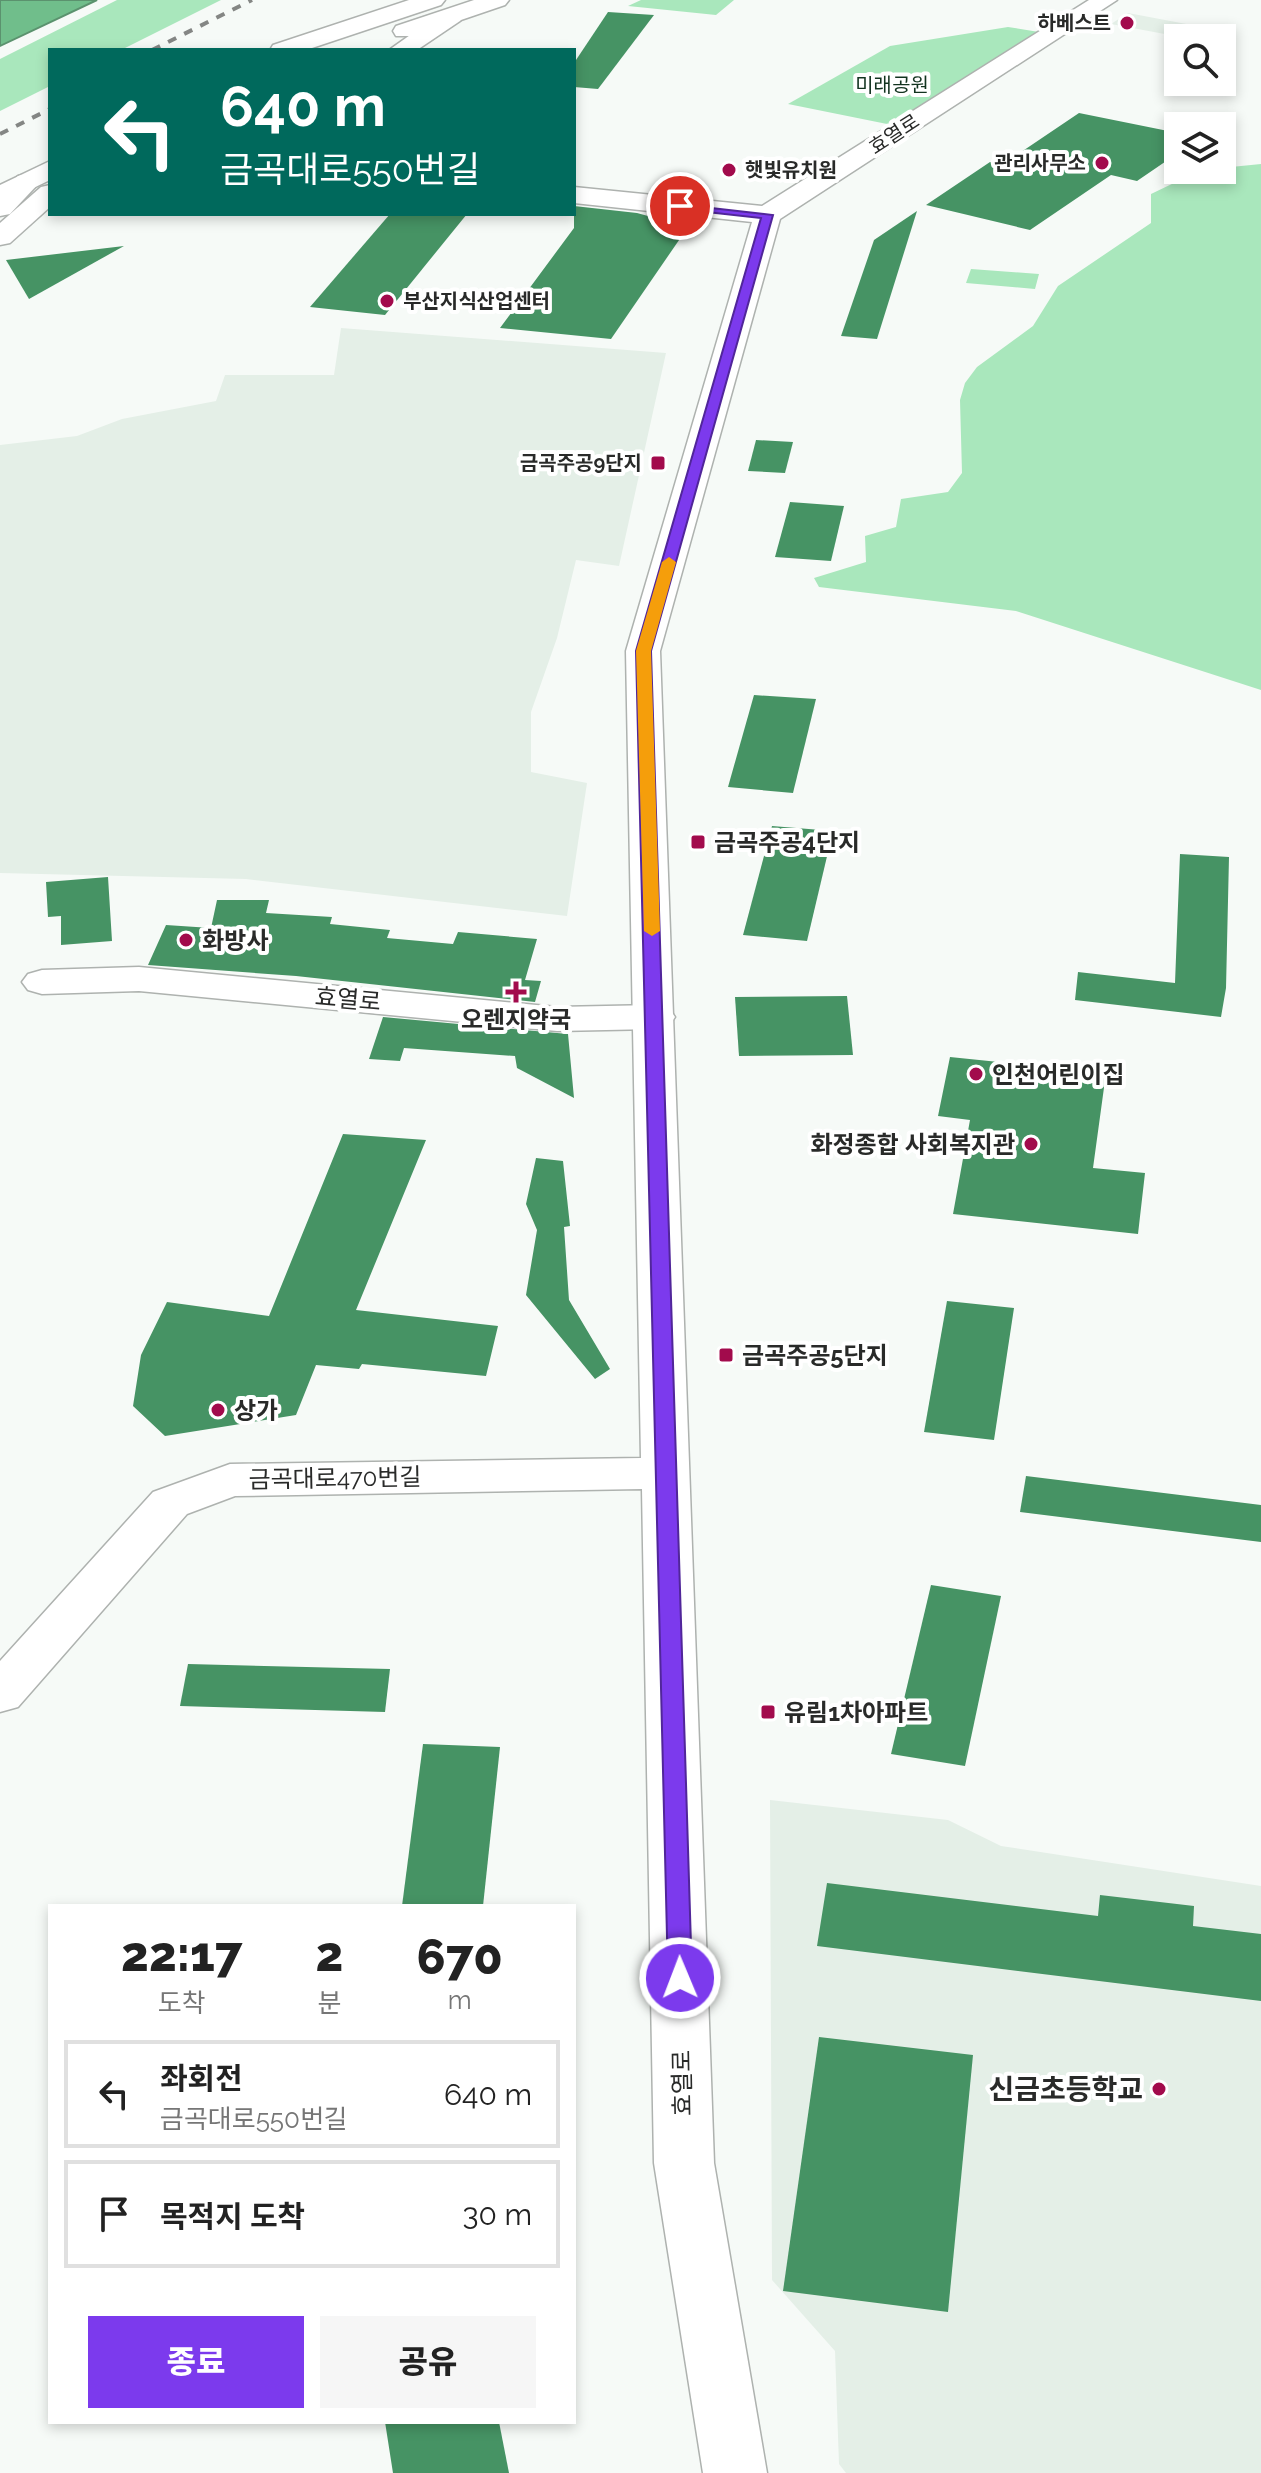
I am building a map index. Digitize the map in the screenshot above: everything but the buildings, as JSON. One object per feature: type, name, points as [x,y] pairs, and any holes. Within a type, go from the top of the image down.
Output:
[{"type":"main road","points":[[290,48],[443,8],[497,0]]},
{"type":"main road","name":"효열로","points":[[735,2473],[684,2163],[643,651],[767,215],[1105,0]]},
{"type":"main road","points":[[353,48],[443,8]]},
{"type":"main road","points":[[403,48],[443,8]]},
{"type":"main road","points":[[0,196],[42,181]]},
{"type":"main road","points":[[0,208],[42,181]]},
{"type":"main road","points":[[0,237],[42,181]]},
{"type":"main road","points":[[576,195],[767,215]]},
{"type":"main road","name":"효열로","points":[[42,982],[139,979],[557,1019],[655,1017]]},
{"type":"main road","name":"금곡대로470번길","points":[[0,1694],[170,1503],[230,1480],[664,1473]]},
{"type":"shaded area","points":[[0,0],[97,0],[0,46]]},
{"type":"shaded area","points":[[1128,13],[1186,24],[1164,24],[1164,34],[1111,24]]},
{"type":"shaded area","points":[[341,328],[666,353],[619,566],[576,560],[557,638],[531,712],[531,772],[587,783],[567,916],[246,879],[0,873],[0,445],[77,436],[122,419],[216,401],[225,375],[334,375]]},
{"type":"shaded area","points":[[770,1800],[948,1820],[1001,1846],[1261,1886],[1261,2473],[846,2473],[839,2464],[835,2351],[772,2280]]},
{"type":"green space","points":[[117,0],[221,0],[125,48],[48,48],[48,87],[0,111],[0,59]]},
{"type":"green space","points":[[641,0],[734,0],[716,15],[628,6]]},
{"type":"green space","name":"미래공원","points":[[1008,27],[1045,33],[892,125],[788,104],[890,46]]},
{"type":"green space","points":[[1261,164],[1261,690],[1016,611],[819,587],[814,578],[866,562],[865,536],[896,527],[901,499],[948,492],[962,473],[960,400],[965,383],[977,367],[1033,326],[1058,286],[1151,223],[1151,194],[1172,184],[1236,184],[1236,166]]},
{"type":"green space","points":[[971,269],[1039,274],[1035,289],[966,283]]},
{"type":"railway","points":[[156,48],[252,0]]},
{"type":"railway","points":[[0,134],[48,110]]},
{"type":"slow traffic","points":[[652,931],[643,651],[669,562]]},
{"type":"place","name":"하베스트","points":[[1127,23]]},
{"type":"place","name":"관리사무소","points":[[1102,163]]},
{"type":"place","name":"햇빛유치원","points":[[729,170]]},
{"type":"place","name":"부산지식산업센터","points":[[387,301]]},
{"type":"place","name":"금곡주공9단지","points":[[658,463]]},
{"type":"place","name":"금곡주공4단지","points":[[698,842]]},
{"type":"place","name":"화방사","points":[[186,940]]},
{"type":"place","name":"오렌지약국","points":[[516,992]]},
{"type":"place","name":"인천어린이집","points":[[976,1074]]},
{"type":"place","name":"화정종합 사회복지관","points":[[1031,1144]]},
{"type":"place","name":"금곡주공5단지","points":[[726,1355]]},
{"type":"place","name":"상가","points":[[218,1410]]},
{"type":"place","name":"유림1차아파트","points":[[768,1712]]},
{"type":"place","name":"신금초등학교","points":[[1159,2089]]},
{"type":"route","points":[[680,206],[767,215],[643,651],[680,1978]]}]
